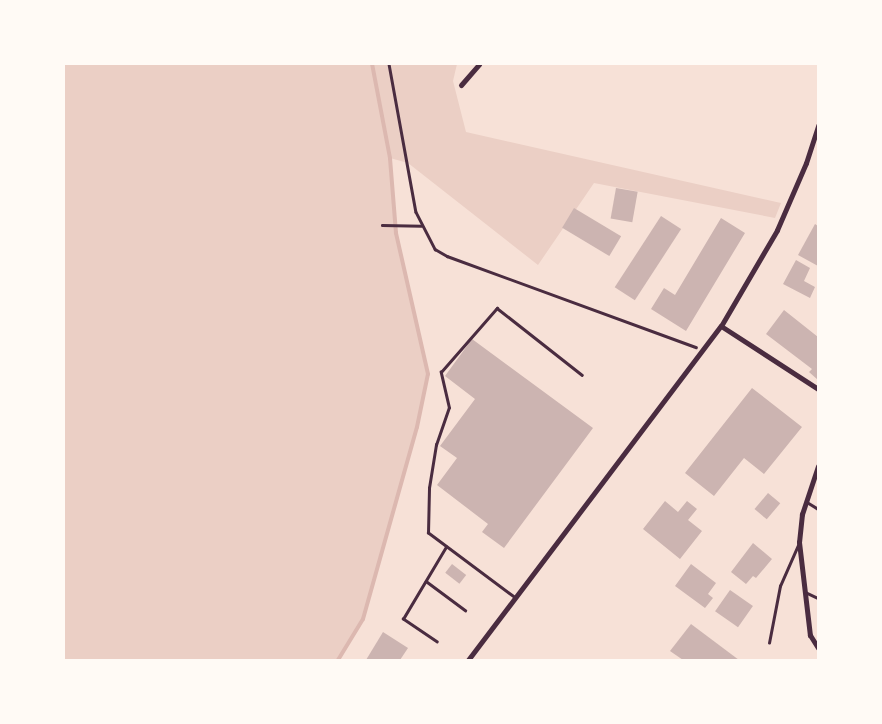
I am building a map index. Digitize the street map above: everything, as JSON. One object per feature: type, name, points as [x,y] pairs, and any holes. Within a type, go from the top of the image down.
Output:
[{"type":"street","points":[[461,85],[479,64]]},
{"type":"street","points":[[468,660],[721,326],[777,230],[806,163],[818,125]]},
{"type":"street","points":[[721,326],[818,389]]},
{"type":"street","points":[[817,646],[810,635],[803,592],[799,542],[802,514],[818,466]]},
{"type":"lane","points":[[515,598],[428,533],[429,488],[436,445],[449,408],[441,372],[497,308],[582,375]]},
{"type":"lane","points":[[806,502],[818,509]]},
{"type":"lane","points":[[769,643],[786,566],[799,542]]},
{"type":"lane","points":[[437,642],[403,619],[446,547]]},
{"type":"lane","points":[[426,581],[464,610]]},
{"type":"lane","points":[[803,592],[818,598]]},
{"type":"lane","points":[[817,646],[818,638]]},
{"type":"path","points":[[389,64],[421,226],[435,248],[447,256],[704,350]]},
{"type":"path","points":[[382,225],[421,226]]},
{"type":"shaded area","points":[[64,64],[457,64],[453,81],[466,132],[781,203],[775,218],[594,183],[538,265],[408,163],[390,158],[396,233],[428,374],[417,427],[363,619],[338,660],[64,660]]},
{"type":"building","points":[[616,188],[638,192],[632,222],[611,219]]},
{"type":"building","points":[[574,208],[621,236],[609,256],[562,228]]},
{"type":"building","points":[[661,216],[681,229],[635,300],[615,287]]},
{"type":"building","points":[[721,218],[745,233],[686,331],[651,309],[664,288],[675,295]]},
{"type":"building","points":[[815,224],[818,226],[818,266],[798,255]]},
{"type":"building","points":[[796,260],[810,268],[804,281],[815,287],[810,298],[783,284]]},
{"type":"building","points":[[784,310],[818,337],[818,380],[809,372],[812,369],[766,334]]},
{"type":"building","points":[[472,339],[593,428],[504,548],[482,532],[488,524],[437,485],[457,458],[440,446],[475,399],[445,376]]},
{"type":"building","points":[[752,388],[802,427],[764,474],[744,458],[714,496],[685,473]]},
{"type":"building","points":[[768,493],[780,503],[767,519],[755,509]]},
{"type":"building","points":[[665,501],[678,512],[687,501],[697,509],[688,520],[702,531],[680,559],[643,529]]},
{"type":"building","points":[[753,543],[772,559],[756,578],[753,576],[746,584],[731,572]]},
{"type":"building","points":[[452,564],[466,575],[459,584],[445,573]]},
{"type":"building","points":[[691,564],[716,583],[708,594],[713,598],[705,608],[675,586]]},
{"type":"building","points":[[730,590],[753,606],[738,627],[715,611]]},
{"type":"building","points":[[691,624],[739,660],[683,660],[670,651]]},
{"type":"building","points":[[383,632],[408,648],[400,660],[366,660]]},
{"type":"waterway","points":[[338,660],[363,619],[417,427],[428,374],[396,233],[390,158],[372,64]]}]
